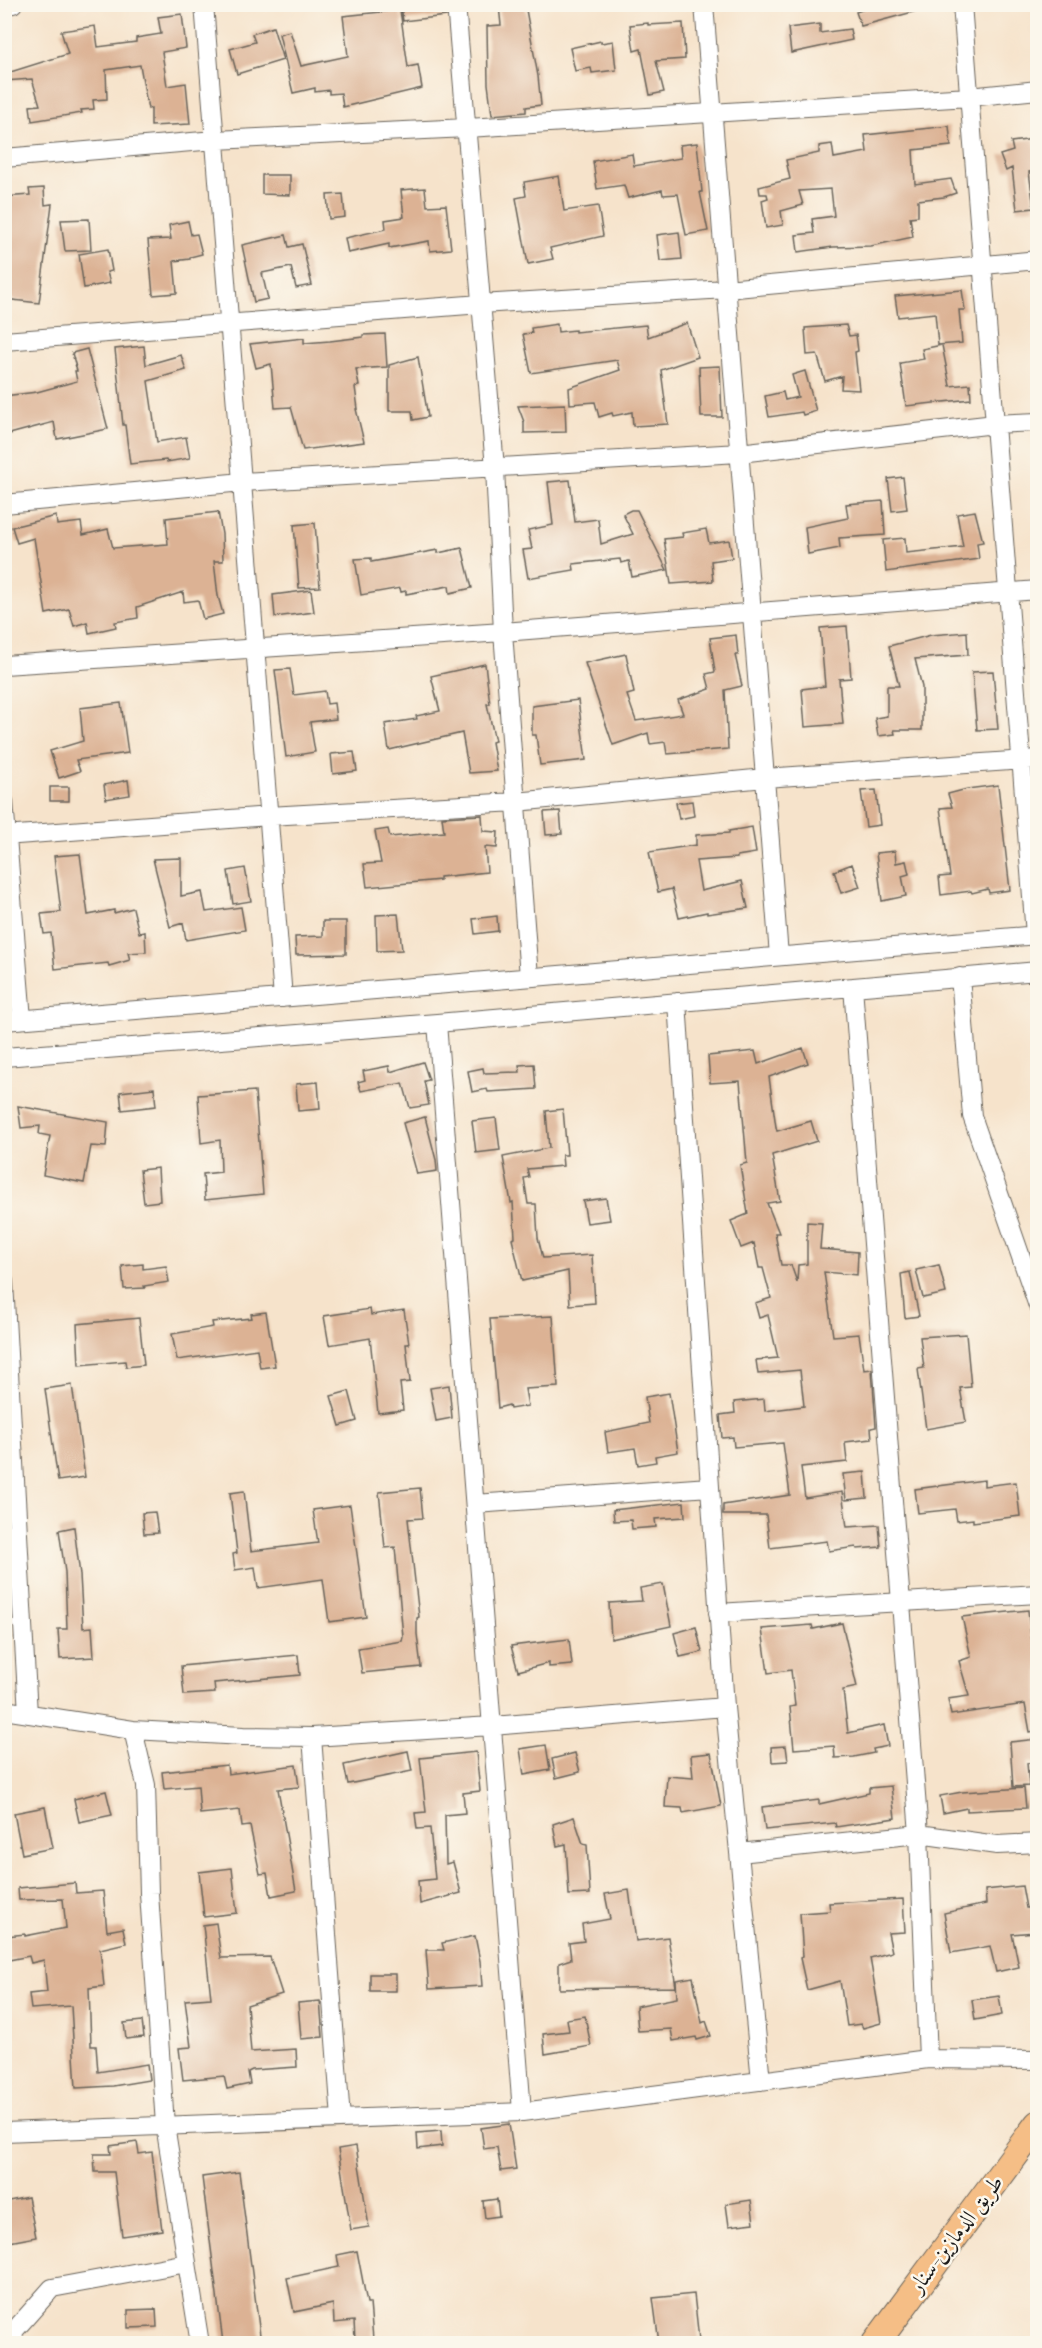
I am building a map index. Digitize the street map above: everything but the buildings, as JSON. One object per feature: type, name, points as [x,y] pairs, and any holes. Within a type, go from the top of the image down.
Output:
[{"type":"highway","name":"طريق الدمازين-سنار","points":[[875,2343],[1038,2124]]},
{"type":"street","points":[[4,5],[13,4]]},
{"type":"street","points":[[204,4],[283,998]]},
{"type":"street","points":[[456,4],[495,468],[503,632],[529,977]]},
{"type":"street","points":[[704,4],[779,956]]},
{"type":"street","points":[[4,801],[13,1020],[1036,935],[1029,760],[1008,593],[962,4]]},
{"type":"street","points":[[4,158],[215,140],[467,128],[1038,90]]},
{"type":"street","points":[[4,341],[481,304],[726,289],[1038,260]]},
{"type":"street","points":[[4,504],[243,482],[739,453],[995,424],[1038,422]]},
{"type":"street","points":[[4,665],[255,646],[503,632],[1038,590]]},
{"type":"street","points":[[6,836],[269,816],[516,802],[765,778],[1029,760]]},
{"type":"street","points":[[4,1057],[437,1023],[1038,971]]},
{"type":"street","points":[[960,977],[972,1116],[1038,1306]]},
{"type":"street","points":[[853,987],[919,1834],[928,2059]]},
{"type":"street","points":[[677,1002],[725,1707],[761,2081]]},
{"type":"street","points":[[437,1023],[522,2112]]},
{"type":"street","points":[[4,1282],[11,1512],[28,1714]]},
{"type":"street","points":[[475,1504],[709,1487]]},
{"type":"street","points":[[718,1613],[1038,1594]]},
{"type":"street","points":[[4,1710],[133,1730],[312,1737],[492,1726],[725,1707]]},
{"type":"street","points":[[133,1730],[146,1785],[149,1893],[165,2125],[200,2343]]},
{"type":"street","points":[[312,1737],[341,2119]]},
{"type":"street","points":[[739,1853],[919,1834],[997,1845],[1038,1842]]},
{"type":"street","points":[[4,2132],[522,2112],[928,2059],[1038,2060]]},
{"type":"street","points":[[15,2343],[13,2332],[52,2288],[187,2263]]}]
